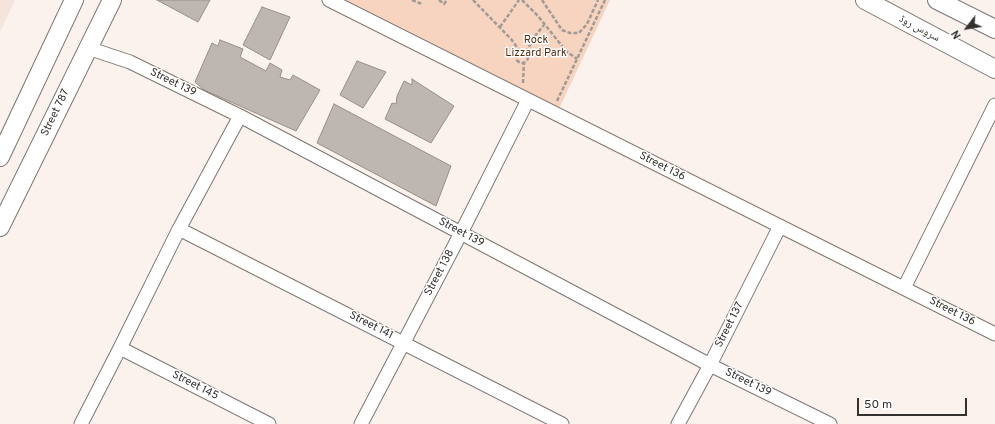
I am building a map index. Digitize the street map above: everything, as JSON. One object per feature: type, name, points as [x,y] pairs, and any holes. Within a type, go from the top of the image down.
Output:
[{"type":"main road","points":[[0,156],[74,0]]},
{"type":"main road","name":"Street 787","points":[[0,227],[112,0]]},
{"type":"main road","name":"سروس روڈ","points":[[864,0],[995,69]]},
{"type":"main road","points":[[937,0],[995,29]]},
{"type":"street","name":"Street 136","points":[[329,0],[526,95],[780,226],[995,334]]},
{"type":"street","name":"Street 139","points":[[88,48],[130,62],[240,116],[710,365],[830,424]]},
{"type":"street","name":"Street 138","points":[[361,424],[461,233],[526,95]]},
{"type":"street","points":[[904,288],[995,105]]},
{"type":"street","points":[[81,424],[179,229],[240,116]]},
{"type":"street","name":"Street 137","points":[[678,424],[710,365],[780,226]]},
{"type":"street","name":"Street 141","points":[[179,229],[404,342],[562,424]]},
{"type":"street","name":"Street 145","points":[[120,348],[269,424]]},
{"type":"path","points":[[412,0],[422,4]]},
{"type":"path","points":[[438,0],[443,1],[444,4],[447,0]]},
{"type":"path","points":[[473,0],[512,39],[520,51],[526,52]]},
{"type":"path","points":[[500,27],[519,0]]},
{"type":"path","points":[[522,0],[566,52],[577,59]]},
{"type":"path","points":[[542,0],[562,30],[570,33],[579,33],[587,24],[598,0]]},
{"type":"path","points":[[554,106],[605,0]]},
{"type":"path","points":[[526,95],[524,62],[528,57],[526,52],[535,36],[544,25]]},
{"type":"path","points":[[520,51],[516,57],[520,62],[524,62]]},
{"type":"shaded area","points":[[0,0],[15,0],[0,32]]},
{"type":"green space","name":"Rock Lizzard Park","points":[[339,0],[610,0],[558,111]]},
{"type":"building","points":[[157,0],[210,0],[198,22]]},
{"type":"building","points":[[262,7],[290,17],[270,60],[243,45]]},
{"type":"building","points":[[220,40],[243,49],[240,57],[266,71],[270,63],[282,70],[280,77],[290,80],[293,75],[320,90],[296,131],[204,90],[195,82],[212,43],[218,46]]},
{"type":"building","points":[[357,61],[386,72],[363,108],[340,95]]},
{"type":"building","points":[[412,79],[454,106],[431,143],[385,119],[392,103],[396,104],[397,96],[404,81],[412,85]]},
{"type":"building","points":[[334,104],[451,166],[436,206],[317,143]]}]
